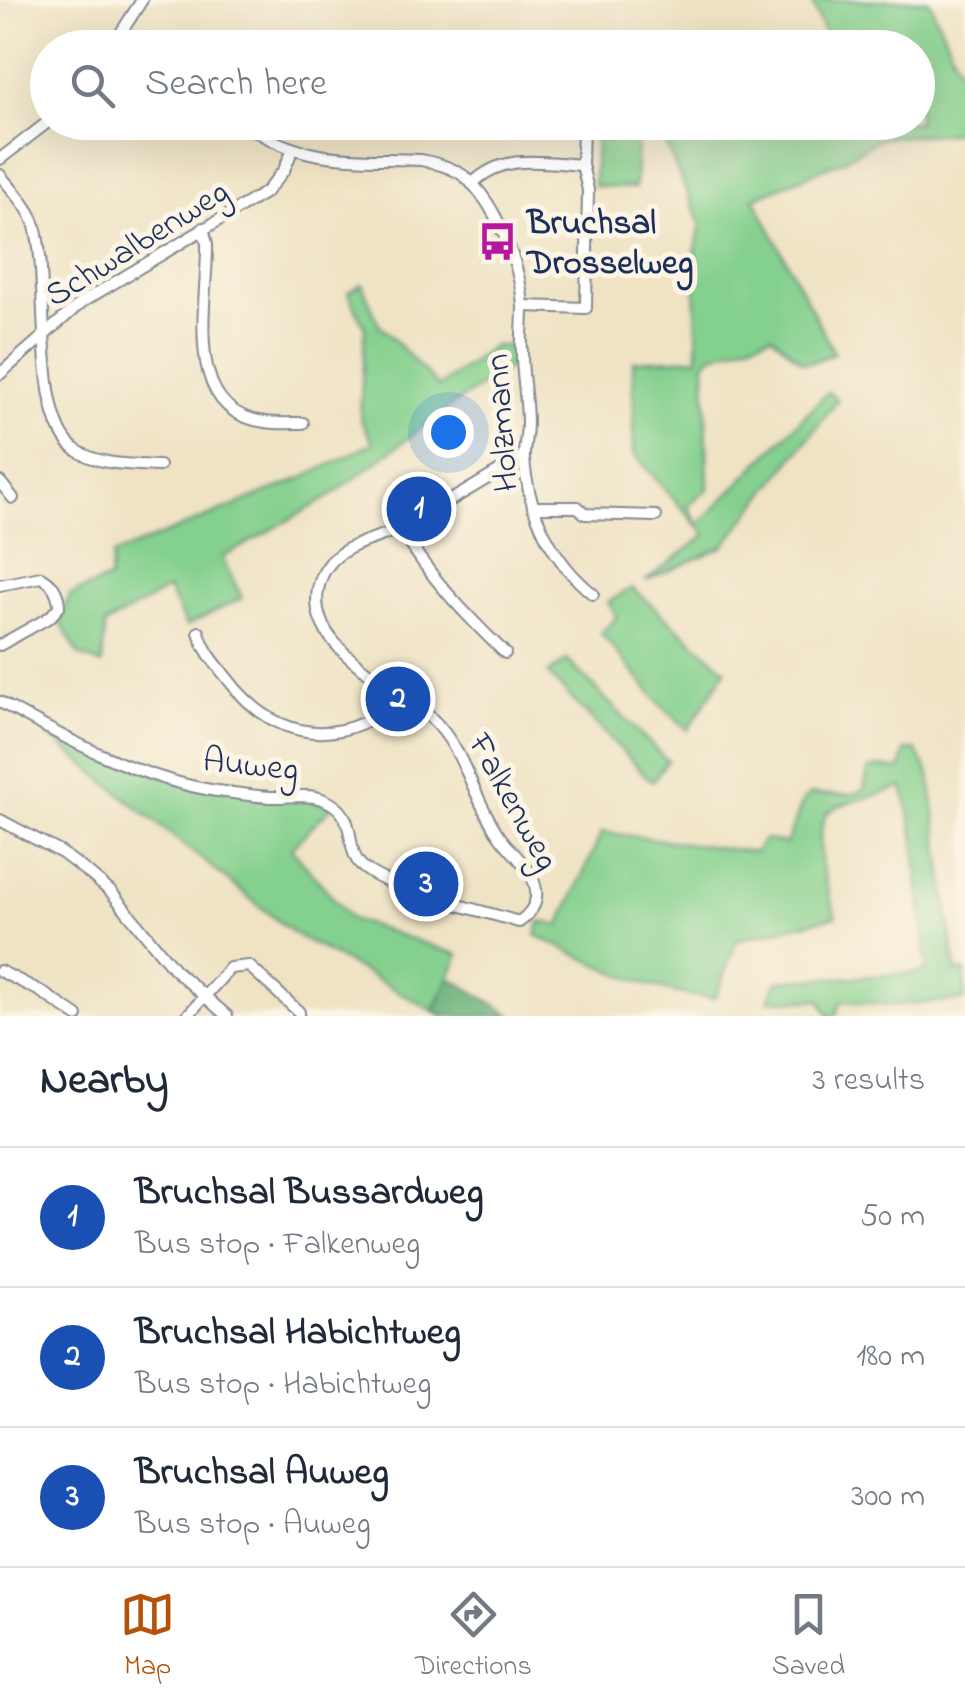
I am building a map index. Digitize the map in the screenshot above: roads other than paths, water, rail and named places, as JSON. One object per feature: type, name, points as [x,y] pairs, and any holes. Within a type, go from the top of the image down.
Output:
[{"type":"street","points":[[123,30],[142,0]]},
{"type":"street","points":[[0,159],[30,136]]},
{"type":"street","points":[[267,140],[292,151],[421,160],[452,170],[472,184],[486,170],[503,162],[582,165]]},
{"type":"street","points":[[523,306],[586,308],[588,190],[582,165],[583,140]]},
{"type":"street","name":"Schwalbenweg","points":[[0,374],[45,331],[122,276],[266,192],[284,170],[292,151]]},
{"type":"street","points":[[0,175],[35,224],[50,394],[61,436],[75,450],[94,460],[159,466]]},
{"type":"street","name":"Holzmann","points":[[472,184],[506,238],[523,306],[527,442],[523,456],[533,506],[556,554],[593,594]]},
{"type":"street","points":[[203,228],[208,265],[205,368],[214,392],[236,412],[262,422],[304,423]]},
{"type":"street","name":"Falkenweg","points":[[519,922],[528,916],[535,903],[536,889],[530,874],[497,833],[442,729],[421,708],[358,667],[341,649],[318,613],[317,594],[322,574],[334,558],[401,528],[523,456]]},
{"type":"street","points":[[0,482],[14,498]]},
{"type":"street","points":[[533,506],[578,507],[585,514],[656,516]]},
{"type":"street","points":[[401,528],[421,563],[457,606],[505,653]]},
{"type":"street","points":[[0,585],[41,577],[48,580],[57,594],[59,606],[50,617],[0,644]]},
{"type":"street","points":[[199,632],[204,649],[242,699],[273,722],[309,734],[346,730],[379,718],[402,698]]},
{"type":"street","name":"Auweg","points":[[0,702],[112,759],[178,782],[271,797],[318,796],[347,816],[355,856],[366,870],[397,884],[519,922]]},
{"type":"street","points":[[0,820],[62,853],[91,875],[112,894],[174,970],[227,1016]]},
{"type":"street","points":[[187,1016],[230,968],[249,966],[300,1012]]},
{"type":"street","points":[[0,971],[77,1016]]},
{"type":"place","name":"Bruchsal Drosselweg","points":[[497,241]]},
{"type":"place","name":"Bruchsal Bussardweg","points":[[419,509]]},
{"type":"place","name":"Bruchsal Habichtweg","points":[[398,699]]},
{"type":"place","name":"Bruchsal Auweg","points":[[426,884]]}]
